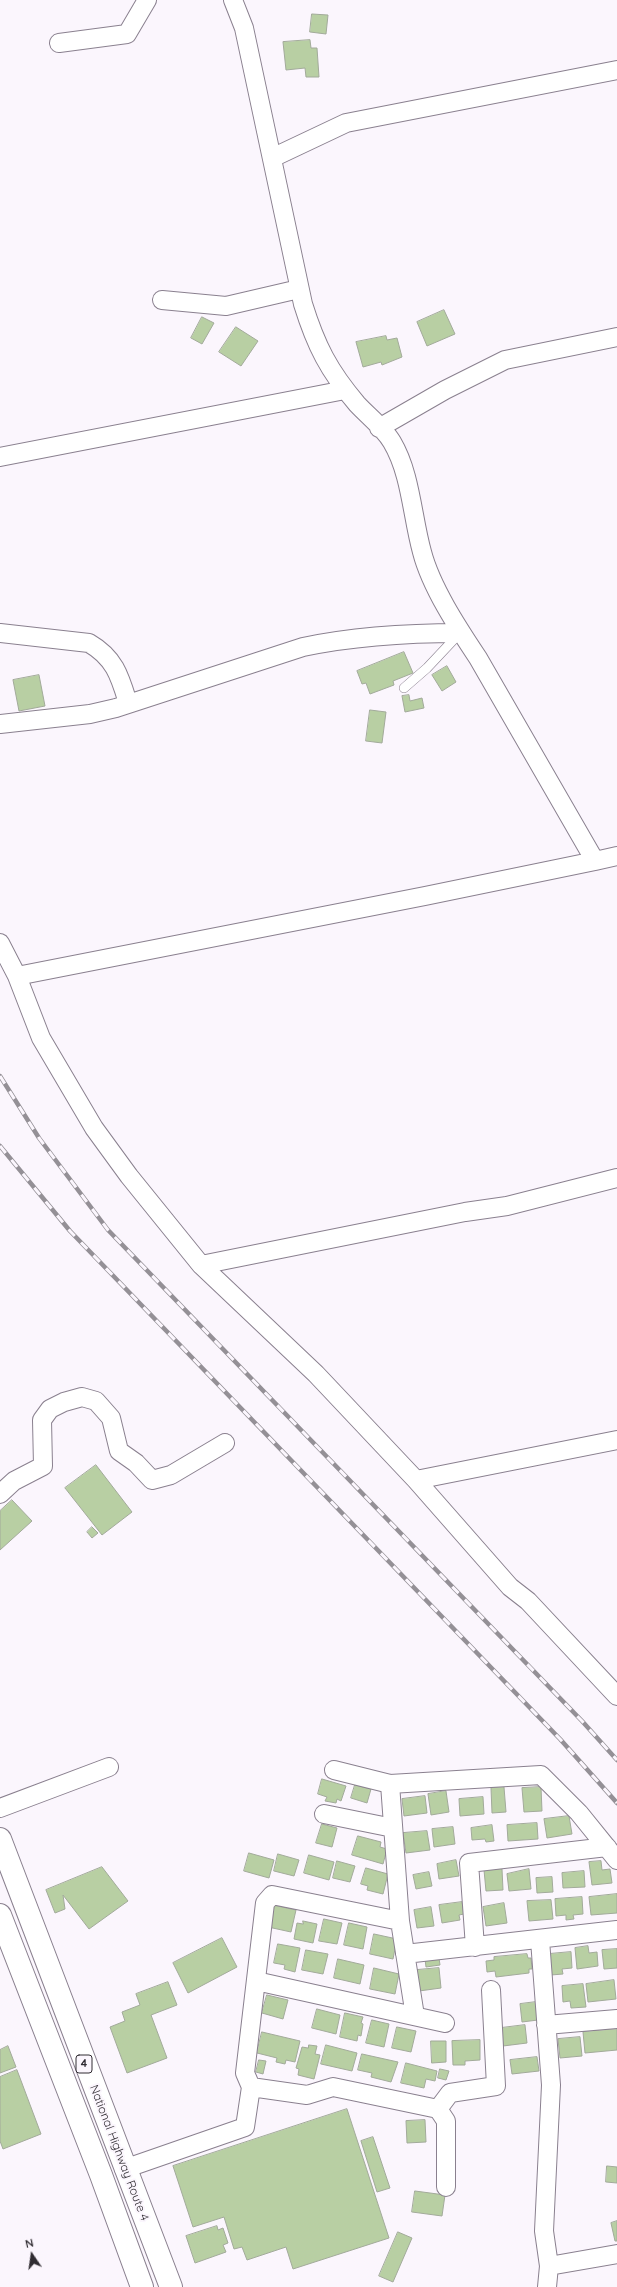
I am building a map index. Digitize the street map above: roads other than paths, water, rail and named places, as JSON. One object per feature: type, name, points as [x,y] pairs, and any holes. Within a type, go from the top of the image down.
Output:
[{"type":"highway","name":"National Highway Route 4","points":[[0,1839],[124,2169],[171,2287]]},
{"type":"highway","name":"National Highway Route 4","points":[[1,1923],[142,2287]]},
{"type":"street","points":[[60,43],[127,34],[147,0]]},
{"type":"street","points":[[233,0],[244,28],[300,290],[311,332],[325,362],[345,390],[392,441],[404,467],[424,562],[461,633],[478,658],[595,861]]},
{"type":"street","points":[[272,158],[346,123],[617,70]]},
{"type":"street","points":[[162,300],[226,306],[300,290]]},
{"type":"street","points":[[379,428],[445,390],[505,360],[617,337]]},
{"type":"street","points":[[0,457],[345,390]]},
{"type":"street","points":[[0,724],[90,714],[303,647],[409,633],[461,633]]},
{"type":"street","points":[[0,634],[90,643],[100,649],[113,663],[128,703]]},
{"type":"street","points":[[17,976],[425,896],[617,856]]},
{"type":"street","points":[[0,943],[17,976],[41,1038],[94,1128],[129,1176],[201,1265],[316,1374],[416,1480],[510,1587],[528,1601],[617,1696]]},
{"type":"street","points":[[201,1265],[465,1212],[507,1206],[617,1178]]},
{"type":"street","points":[[0,1494],[14,1481],[43,1466],[42,1420],[50,1410],[64,1402],[82,1397],[96,1401],[110,1418],[119,1451],[136,1463],[152,1480],[171,1475],[225,1443]]},
{"type":"street","points":[[416,1480],[617,1440]]},
{"type":"street","points":[[0,1808],[109,1767]]},
{"type":"street","points":[[334,1770],[390,1784],[542,1775],[579,1813],[612,1853]]},
{"type":"street","points":[[390,1784],[400,1921],[414,2016]]},
{"type":"street","points":[[324,1814],[393,1828]]},
{"type":"street","points":[[475,1947],[469,1863],[612,1853]]},
{"type":"street","points":[[124,2169],[245,2127],[251,2087],[245,2073],[265,1903],[272,1895],[400,1921]]},
{"type":"street","points":[[405,1954],[540,1940],[617,1930]]},
{"type":"street","points":[[540,1940],[551,2085],[544,2231],[550,2266],[547,2287]]},
{"type":"street","points":[[256,1981],[445,2023]]},
{"type":"street","points":[[438,2109],[450,2093],[496,2086],[491,1990]]},
{"type":"street","points":[[546,2025],[617,2019]]},
{"type":"street","points":[[251,2087],[307,2095],[333,2087],[438,2109],[446,2121],[446,2187]]},
{"type":"street","points":[[550,2266],[617,2254]]},
{"type":"lane","points":[[404,688],[427,668],[461,633]]},
{"type":"railway","points":[[0,1076],[39,1138],[108,1230],[582,1721],[617,1760]]},
{"type":"railway","points":[[0,1146],[70,1231],[560,1739],[617,1803]]}]
